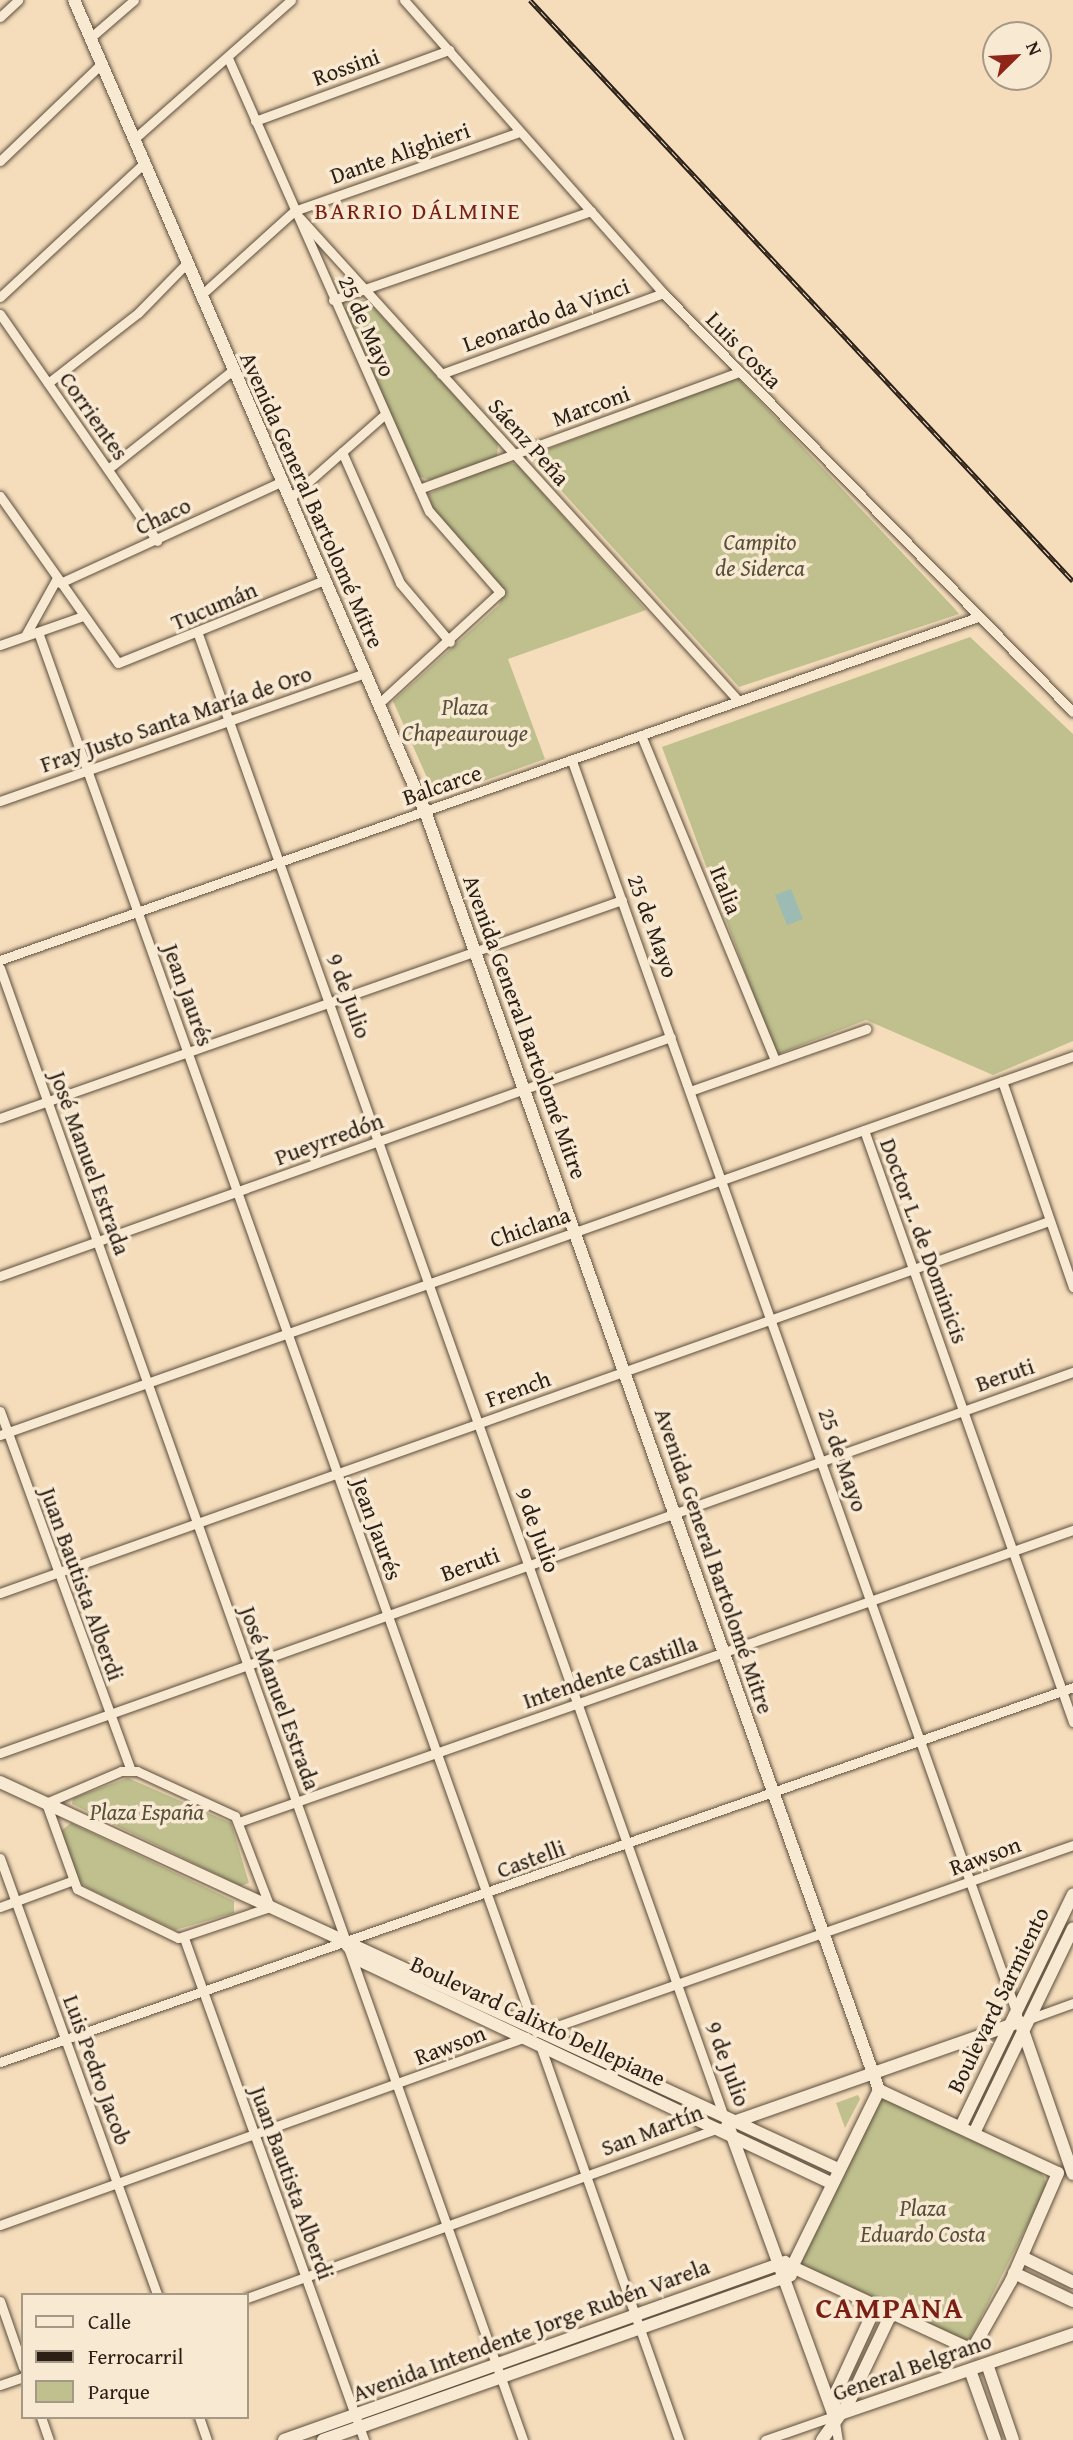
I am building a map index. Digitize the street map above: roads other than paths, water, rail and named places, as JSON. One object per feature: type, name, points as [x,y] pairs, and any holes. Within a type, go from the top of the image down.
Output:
[{"type":"main road","name":"Avenida General Bartolomé Mitre","points":[[74,0],[425,810],[879,2090]]},
{"type":"main road","name":"Boulevard Calixto Dellepiane","points":[[0,1782],[347,1944],[362,1961],[536,2034],[728,2124],[838,2169]]},
{"type":"main road","name":"Boulevard Sarmiento","points":[[975,2131],[1073,1894]]},
{"type":"main road","name":"Boulevard Sarmiento","points":[[962,2124],[1073,1928]]},
{"type":"main road","name":"San Martín","points":[[728,2124],[1020,2022]]},
{"type":"main road","name":"25 de Mayo","points":[[1020,2022],[1072,2168]]},
{"type":"main road","points":[[1056,2174],[962,2124],[879,2090],[831,2183],[795,2266],[890,2316],[959,2348],[977,2347],[1022,2257],[1056,2174],[1072,2168]]},
{"type":"main road","name":"Boulevard Calixto Dellepiane","points":[[728,2124],[831,2183]]},
{"type":"main road","name":"9 de Julio","points":[[728,2124],[834,2416]]},
{"type":"main road","points":[[1022,2257],[1073,2281]]},
{"type":"main road","name":"Avenida Intendente Jorge Rubén Varela","points":[[323,2440],[498,2371],[795,2266]]},
{"type":"main road","points":[[1014,2273],[1073,2301]]},
{"type":"main road","points":[[834,2416],[835,2395],[875,2308]]},
{"type":"main road","points":[[822,2440],[834,2416],[849,2402],[890,2316]]},
{"type":"main road","name":"General Belgrano","points":[[834,2416],[1073,2334]]},
{"type":"main road","points":[[987,2364],[1013,2440]]},
{"type":"main road","points":[[971,2370],[995,2440]]},
{"type":"main road","name":"Avenida Intendente Jorge Rubén Varela","points":[[284,2440],[360,2427]]},
{"type":"street","points":[[0,17],[18,0]]},
{"type":"street","points":[[90,38],[134,0]]},
{"type":"street","points":[[133,140],[291,0]]},
{"type":"street","name":"Luis Costa","points":[[404,0],[663,293],[975,618],[1073,712]]},
{"type":"street","name":"Rossini","points":[[256,121],[449,50]]},
{"type":"street","name":"25 de Mayo","points":[[228,58],[419,489],[436,520],[500,592],[450,642]]},
{"type":"street","points":[[0,161],[100,64]]},
{"type":"street","name":"Dante Alighieri","points":[[200,296],[294,211],[519,132]]},
{"type":"street","points":[[0,297],[143,164]]},
{"type":"street","name":"Sáenz Peña","points":[[294,211],[736,698]]},
{"type":"street","points":[[333,300],[591,211]]},
{"type":"street","points":[[48,383],[138,313],[187,264]]},
{"type":"street","name":"Leonardo da Vinci","points":[[441,374],[663,293]]},
{"type":"street","name":"Corrientes","points":[[0,314],[157,541]]},
{"type":"street","points":[[107,469],[233,370]]},
{"type":"street","name":"Marconi","points":[[419,489],[738,372]]},
{"type":"street","points":[[289,499],[384,415]]},
{"type":"street","points":[[342,452],[400,583],[450,642],[378,704]]},
{"type":"street","name":"Chaco","points":[[58,581],[157,541],[281,482]]},
{"type":"street","points":[[0,645],[83,616],[1,503]]},
{"type":"street","name":"Tucumán","points":[[83,616],[118,663],[198,634],[324,580]]},
{"type":"street","points":[[25,636],[58,581]]},
{"type":"street","name":"Balcarce","points":[[0,960],[572,761],[736,698],[975,618]]},
{"type":"street","name":"Jean Jaurés","points":[[38,632],[679,2440]]},
{"type":"street","name":"9 de Julio","points":[[198,634],[728,2124]]},
{"type":"street","name":"Fray Justo Santa María de Oro","points":[[0,801],[365,673]]},
{"type":"street","name":"Italia","points":[[641,734],[775,1060]]},
{"type":"street","name":"25 de Mayo","points":[[572,761],[1020,2022]]},
{"type":"street","points":[[0,1118],[622,900]]},
{"type":"street","name":"José Manuel Estrada","points":[[0,968],[523,2440]]},
{"type":"street","points":[[690,1091],[866,1029]]},
{"type":"street","name":"Pueyrredón","points":[[0,1276],[671,1037]]},
{"type":"street","name":"Chiclana","points":[[4,1434],[1073,1056]]},
{"type":"street","points":[[1002,1081],[1073,1287]]},
{"type":"street","name":"Doctor L. de Dominicis","points":[[864,1130],[1073,1722]]},
{"type":"street","name":"French","points":[[0,1593],[1049,1221]]},
{"type":"street","name":"Beruti","points":[[0,1753],[674,1511],[1073,1372]]},
{"type":"street","name":"Juan Bautista Alberdi","points":[[0,1411],[4,1434],[130,1768]]},
{"type":"street","name":"Intendente Castilla","points":[[239,1822],[1073,1530]]},
{"type":"street","name":"Castelli","points":[[0,2062],[347,1944],[1073,1687]]},
{"type":"street","points":[[130,1768],[239,1822],[270,1907],[184,1938],[71,1881],[46,1803],[130,1768]]},
{"type":"street","name":"Rawson","points":[[0,2225],[1073,1846]]},
{"type":"street","name":"Luis Pedro Jacob","points":[[0,1858],[156,2293]]},
{"type":"street","points":[[0,1907],[71,1881]]},
{"type":"street","name":"Juan Bautista Alberdi","points":[[184,1938],[360,2427]]},
{"type":"street","name":"San Martín","points":[[1020,2022],[1073,2003]]},
{"type":"street","name":"San Martín","points":[[248,2298],[585,2178],[728,2124]]},
{"type":"street","points":[[0,2301],[21,2361]]},
{"type":"street","points":[[0,2385],[21,2378]]},
{"type":"street","name":"9 de Julio","points":[[834,2416],[838,2440]]},
{"type":"street","name":"General Belgrano","points":[[765,2440],[834,2416]]},
{"type":"street","points":[[42,2419],[49,2440]]},
{"type":"street","points":[[200,2419],[207,2440]]},
{"type":"water","points":[[791,889],[803,919],[787,925],[775,895]]},
{"type":"railway","points":[[530,0],[1073,581]]},
{"type":"district","name":"BARRIO DÁLMINE","points":[[418,211]]},
{"type":"district","name":"CAMPANA","points":[[890,2307]]},
{"type":"park label","name":"Campito de Siderca","points":[[760,555]]},
{"type":"park label","name":"Plaza Chapeaurouge","points":[[465,720]]},
{"type":"park label","name":"Plaza España","points":[[147,1812]]},
{"type":"park label","name":"Plaza Eduardo Costa","points":[[923,2221]]}]
